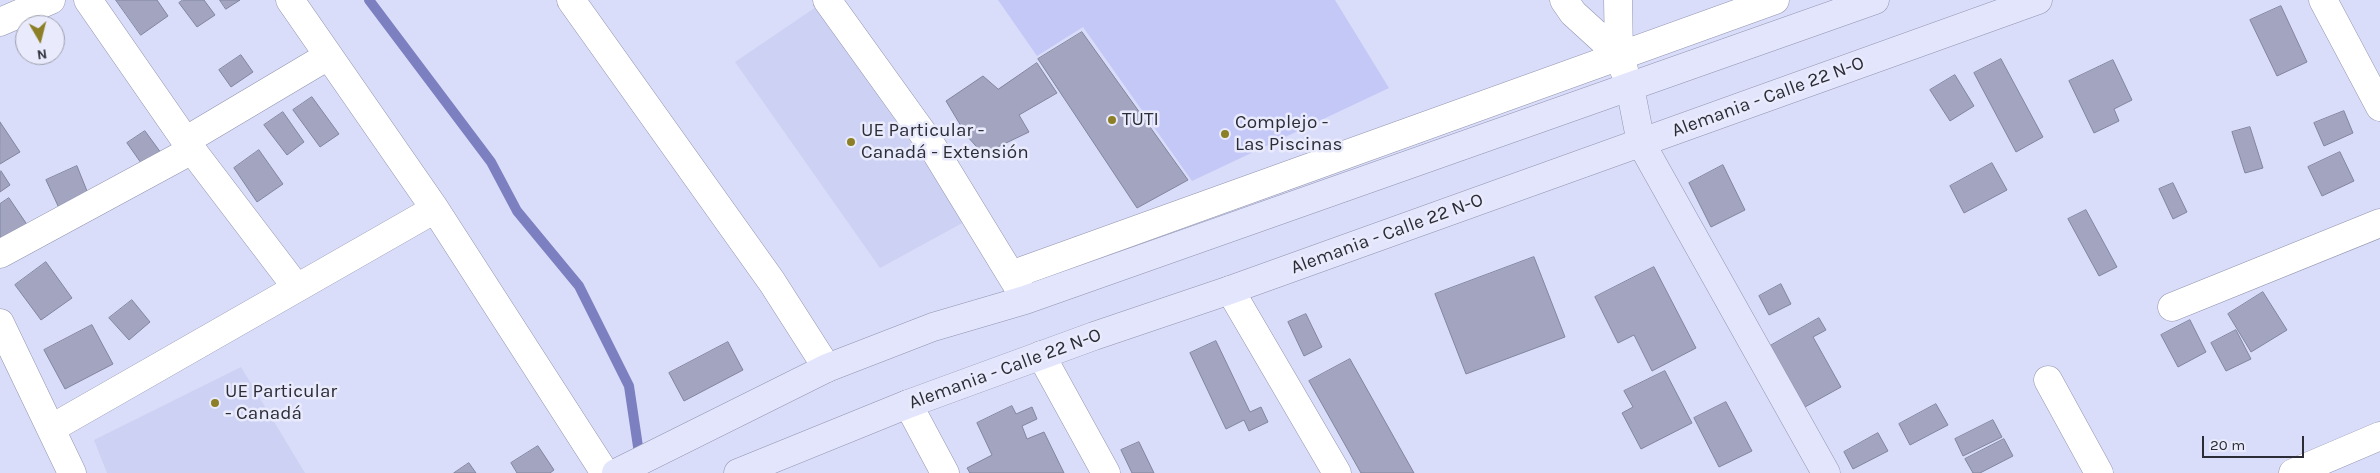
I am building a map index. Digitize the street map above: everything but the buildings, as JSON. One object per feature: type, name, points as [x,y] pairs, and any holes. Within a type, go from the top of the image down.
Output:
[{"type":"street","points":[[0,22],[51,0]]},
{"type":"street","points":[[88,0],[189,145],[297,288]]},
{"type":"street","points":[[290,0],[615,471],[827,368],[933,327],[1025,300],[1875,0]]},
{"type":"street","points":[[571,0],[772,282],[827,368]]},
{"type":"street","points":[[827,0],[932,146],[1025,300]]},
{"type":"street","points":[[1564,0],[1573,13],[1619,55]]},
{"type":"street","points":[[1618,0],[1619,55],[1630,87],[1641,142],[1826,473]]},
{"type":"street","points":[[1011,275],[1775,0]]},
{"type":"street","name":"Alemania - Calle 22 N-O","points":[[740,473],[908,404],[1040,355],[1230,290],[2038,0]]},
{"type":"street","points":[[2323,0],[2380,107]]},
{"type":"street","points":[[0,254],[189,145],[328,56]]},
{"type":"street","points":[[52,428],[435,209]]},
{"type":"street","points":[[2172,307],[2380,223]]},
{"type":"street","points":[[1230,290],[1337,473]]},
{"type":"street","points":[[0,323],[72,473]]},
{"type":"street","points":[[1040,355],[1106,473]]},
{"type":"street","points":[[2048,380],[2098,473]]},
{"type":"street","points":[[908,404],[945,473]]},
{"type":"street","points":[[2292,473],[2380,436]]},
{"type":"shaded area","name":"Complejo - Las Piscinas","points":[[998,0],[1335,0],[1389,88],[1192,181],[1083,27],[1037,56]]},
{"type":"shaded area","name":"UE Particular - Canadá - Extensión","points":[[816,7],[966,221],[880,268],[735,62]]},
{"type":"shaded area","name":"UE Particular - Canadá","points":[[241,367],[305,473],[107,473],[94,440]]},
{"type":"waterway","points":[[369,0],[491,162],[517,211],[579,286],[629,386],[640,460]]},
{"type":"place","name":"TUTI","points":[[1112,120]]},
{"type":"place","name":"Complejo - Las Piscinas","points":[[1225,134]]},
{"type":"place","name":"UE Particular - Canadá - Extensión","points":[[851,142]]},
{"type":"place","name":"UE Particular - Canadá","points":[[215,403]]}]
